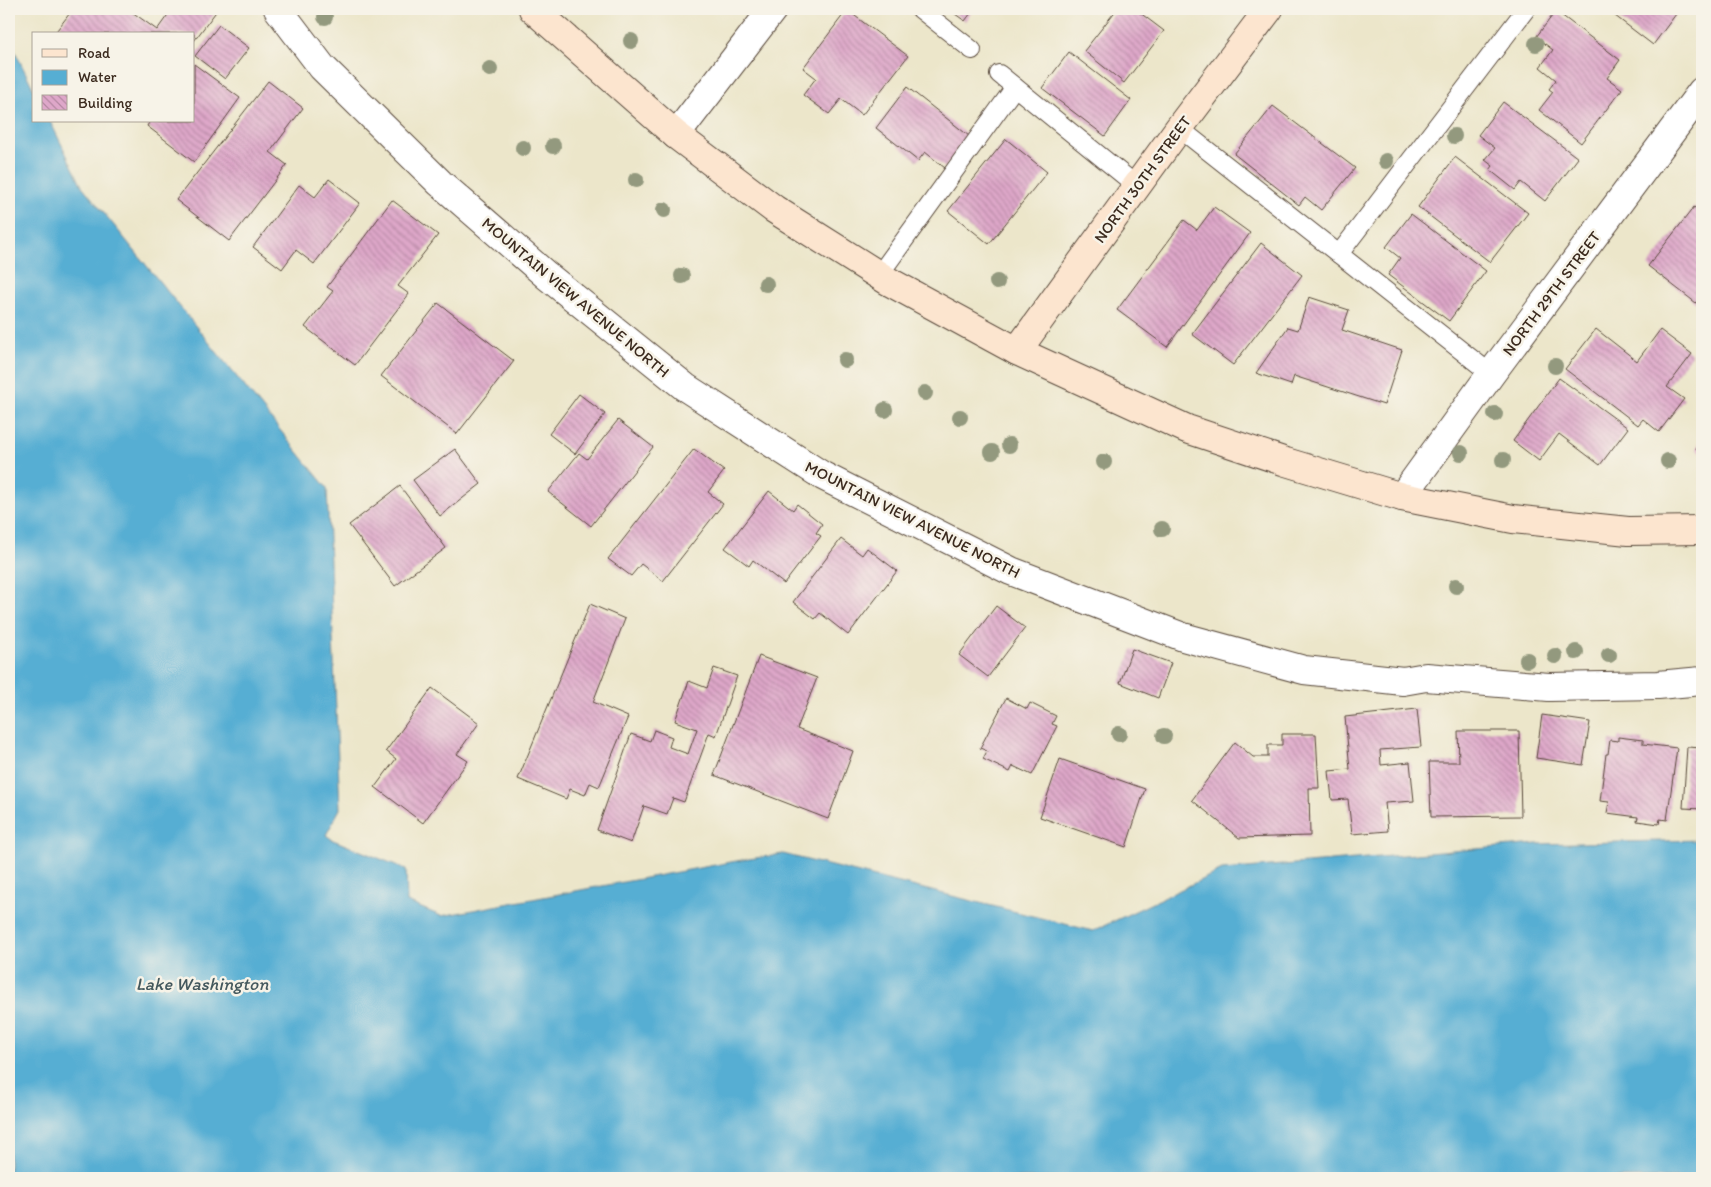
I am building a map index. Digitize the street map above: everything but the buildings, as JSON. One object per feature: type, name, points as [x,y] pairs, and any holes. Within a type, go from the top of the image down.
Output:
[{"type":"street","name":"MOUNTAIN VIEW AVENUE NORTH","points":[[278,9],[322,67],[440,183],[546,275],[685,387],[823,476],[1011,572],[1183,638],[1304,670],[1403,681],[1426,677],[1549,687],[1658,685],[1702,681]]},
{"type":"street","points":[[533,9],[676,135],[774,209],[879,275],[1017,351],[1187,429],[1286,462],[1402,497],[1513,519],[1628,531],[1702,530]]},
{"type":"street","points":[[676,135],[773,9]]},
{"type":"street","name":"NORTH 30TH STREET","points":[[1017,351],[1179,128],[1269,9]]},
{"type":"street","name":"NORTH 29TH STREET","points":[[1402,497],[1490,374],[1702,92]]},
{"type":"lane","points":[[920,9],[972,50]]},
{"type":"lane","points":[[1339,254],[1526,9]]},
{"type":"lane","points":[[999,74],[1137,186]]},
{"type":"lane","points":[[879,275],[1015,88]]},
{"type":"lane","points":[[1179,128],[1490,374]]},
{"type":"water","name":"Lake Washington","points":[[9,39],[32,86],[32,122],[50,122],[82,186],[327,488],[340,809],[326,835],[333,840],[406,869],[407,902],[441,916],[783,854],[1093,931],[1222,870],[1537,844],[1702,840],[1702,1178],[9,1178]]}]
